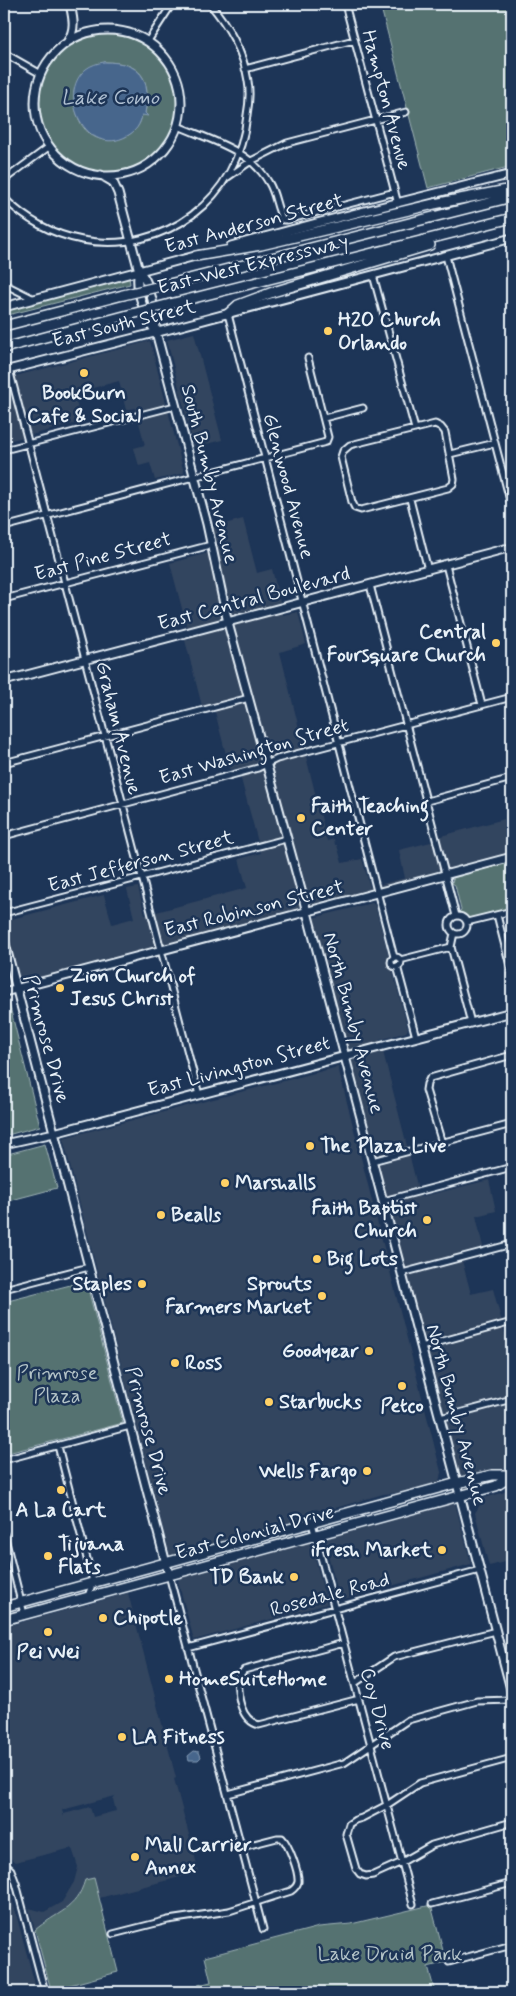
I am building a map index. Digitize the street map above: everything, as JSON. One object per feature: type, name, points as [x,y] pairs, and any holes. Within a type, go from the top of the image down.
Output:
[{"type":"highway","points":[[196,256],[252,247],[434,204],[512,189]]},
{"type":"highway","name":"East-West Expressway","points":[[4,326],[512,197]]},
{"type":"highway","name":"East-West Expressway","points":[[4,348],[512,218]]},
{"type":"highway","points":[[228,314],[238,305],[273,292],[431,244],[452,234]]},
{"type":"highway","name":"East Colonial Drive","points":[[4,1607],[457,1483],[492,1475],[512,1476]]},
{"type":"highway","name":"East Colonial Drive","points":[[4,1620],[461,1496],[496,1486],[512,1476]]},
{"type":"street","points":[[4,8],[8,4]]},
{"type":"street","points":[[68,42],[72,34],[74,21],[70,4]]},
{"type":"street","points":[[148,41],[172,4]]},
{"type":"street","points":[[210,4],[229,31],[246,69],[248,82],[249,101],[244,137],[240,153],[228,178]]},
{"type":"street","name":"Hampton Avenue","points":[[345,4],[398,204]]},
{"type":"street","points":[[74,21],[80,29],[89,32]]},
{"type":"street","points":[[114,30],[126,32],[148,41],[168,62],[178,82],[181,100],[178,126],[170,140],[157,156],[139,169],[125,173],[101,175],[86,172],[73,166],[60,157],[50,146],[40,128],[36,111],[36,90],[41,74],[52,56],[68,42],[89,32],[114,30]]},
{"type":"street","points":[[246,69],[354,40]]},
{"type":"street","points":[[4,53],[41,74]]},
{"type":"street","points":[[4,198],[27,219],[53,232],[90,241],[131,242],[159,234],[196,213],[228,178],[251,161],[287,143],[406,112]]},
{"type":"street","points":[[178,126],[240,153],[251,161],[268,181],[283,220],[395,192]]},
{"type":"street","points":[[4,180],[50,146]]},
{"type":"street","points":[[118,193],[118,181],[125,173]]},
{"type":"street","name":"East Anderson Street","points":[[4,306],[325,221],[512,174]]},
{"type":"street","name":"South Bumby Avenue","points":[[101,175],[113,182],[118,193],[139,271],[137,278],[148,322],[156,332],[207,524],[228,623]]},
{"type":"street","name":"East South Street","points":[[6,370],[228,314],[512,238]]},
{"type":"street","points":[[446,256],[512,508]]},
{"type":"street","points":[[373,275],[416,429]]},
{"type":"street","points":[[4,284],[34,299]]},
{"type":"street","name":"Glenwood Avenue","points":[[228,314],[394,957],[391,963],[397,966]]},
{"type":"street","points":[[4,527],[326,442],[328,436],[308,358]]},
{"type":"street","name":"Graham Avenue","points":[[6,370],[48,515],[121,804],[199,1095]]},
{"type":"street","points":[[4,450],[175,406]]},
{"type":"street","points":[[324,418],[363,408]]},
{"type":"street","points":[[435,424],[445,432],[454,479],[452,484],[448,488],[410,499],[361,510],[355,508],[341,457],[343,450],[350,445],[416,429],[435,424]]},
{"type":"street","points":[[450,454],[495,443]]},
{"type":"street","points":[[410,499],[428,570]]},
{"type":"street","name":"East Pine Street","points":[[4,599],[211,545]]},
{"type":"street","name":"East Central Boulevard","points":[[4,681],[504,549],[512,550]]},
{"type":"street","points":[[446,565],[482,705]]},
{"type":"street","points":[[370,585],[456,916]]},
{"type":"street","name":"North Bumby Avenue","points":[[228,623],[307,912],[512,1693]]},
{"type":"street","name":"East Washington Street","points":[[4,836],[258,768],[277,759],[512,697]]},
{"type":"street","points":[[4,763],[249,698]]},
{"type":"street","points":[[427,801],[512,778]]},
{"type":"street","name":"East Jefferson Street","points":[[4,913],[286,839]]},
{"type":"street","name":"East Robinson Street","points":[[4,992],[161,949],[512,858]]},
{"type":"street","points":[[467,922],[512,910]]},
{"type":"street","points":[[497,915],[512,974]]},
{"type":"street","points":[[456,916],[463,917],[467,922],[466,929],[464,932],[454,933],[450,929],[449,924],[452,918],[456,916]]},
{"type":"street","points":[[454,933],[451,947],[470,1023]]},
{"type":"street","name":"Primrose Drive","points":[[4,940],[263,1929]]},
{"type":"street","points":[[394,957],[400,960],[451,947]]},
{"type":"street","points":[[400,960],[397,966],[416,1037]]},
{"type":"street","name":"East Livingston Street","points":[[4,1144],[54,1133],[512,1012]]},
{"type":"street","points":[[442,1143],[426,1090],[430,1078],[512,1055]]},
{"type":"street","points":[[372,1161],[512,1124]]},
{"type":"street","name":"East Livingston Street","points":[[4,1148],[31,1138]]},
{"type":"street","points":[[382,1201],[512,1167]]},
{"type":"street","points":[[402,1273],[512,1244]]},
{"type":"street","points":[[4,1289],[89,1267]]},
{"type":"street","points":[[421,1347],[512,1322]]},
{"type":"street","points":[[440,1418],[512,1399]]},
{"type":"street","points":[[4,1460],[130,1426]]},
{"type":"street","points":[[58,1446],[93,1582],[88,1596]]},
{"type":"street","name":"Coy Drive","points":[[312,1523],[413,1904]]},
{"type":"street","points":[[4,1534],[24,1614]]},
{"type":"street","name":"Rosedale Road","points":[[188,1648],[480,1570]]},
{"type":"street","points":[[354,1683],[394,1657],[496,1631]]},
{"type":"street","points":[[344,1644],[244,1670],[237,1678],[237,1686],[244,1713],[251,1723],[259,1725],[359,1699]]},
{"type":"street","points":[[228,1794],[344,1763],[408,1720],[477,1701],[512,1700]]},
{"type":"street","points":[[512,1758],[420,1783],[387,1804],[362,1818],[354,1820],[349,1824],[346,1834],[354,1864],[360,1874],[374,1875],[402,1862],[432,1844],[512,1822]]},
{"type":"street","points":[[113,1934],[168,1920],[229,1910],[291,1891],[298,1884],[289,1848],[282,1838],[242,1848]]},
{"type":"street","points":[[4,1864],[11,1870],[16,1883],[45,1992]]},
{"type":"street","points":[[432,1904],[512,1883]]},
{"type":"street","points":[[449,1962],[512,1944]]},
{"type":"shaded area","points":[[194,333],[222,440],[194,447],[167,340]]},
{"type":"shaded area","points":[[150,341],[184,473],[155,480],[150,463],[139,466],[134,448],[145,445],[135,408],[126,410],[119,381],[74,393],[81,422],[4,442],[4,379]]},
{"type":"shaded area","points":[[243,519],[257,573],[272,569],[283,615],[298,612],[306,644],[280,652],[327,841],[334,839],[342,863],[362,859],[370,887],[405,878],[399,850],[431,842],[441,836],[512,817],[512,857],[4,991],[4,921],[104,895],[112,924],[134,918],[127,889],[138,887],[145,915],[247,888],[239,859],[261,853],[238,768],[230,770],[213,704],[202,706],[185,640],[190,639],[170,563],[212,552],[206,529]]},
{"type":"shaded area","points":[[372,903],[375,905],[408,1029],[406,1032],[380,1040],[420,1197],[489,1180],[496,1211],[476,1216],[483,1247],[460,1253],[471,1294],[493,1289],[512,1360],[512,1477],[459,1490],[309,919]]},
{"type":"shaded area","points":[[338,1067],[441,1472],[439,1482],[397,1493],[383,1494],[325,1511],[315,1509],[317,1517],[170,1556],[63,1138]]},
{"type":"shaded area","points":[[512,1490],[512,1560],[489,1566],[475,1513],[484,1498]]},
{"type":"shaded area","points":[[455,1503],[471,1564],[340,1600],[324,1539]]},
{"type":"shaded area","points":[[311,1542],[327,1604],[194,1640],[178,1581],[180,1578]]},
{"type":"shaded area","points":[[128,1593],[199,1872],[99,1898],[94,1878],[85,1880],[83,1888],[71,1905],[62,1913],[46,1920],[35,1930],[29,1908],[44,1912],[62,1902],[74,1882],[78,1867],[72,1848],[15,1862],[4,1853],[4,1627]],"holes":[[[115,1796],[113,1799],[116,1811],[93,1817],[90,1807],[64,1814],[64,1817],[62,1810]]]},
{"type":"shaded area","points":[[4,1871],[6,1877],[37,1992],[4,1992]]},
{"type":"green space","points":[[380,4],[512,4],[512,166],[428,188]]},
{"type":"green space","points":[[100,34],[132,39],[156,53],[171,74],[177,98],[174,123],[163,145],[144,162],[116,171],[87,169],[65,157],[49,138],[40,115],[40,90],[49,66],[69,47]],"holes":[[[104,62],[127,65],[141,74],[145,81],[147,101],[145,113],[142,115],[140,123],[135,130],[122,138],[105,140],[90,134],[82,126],[75,109],[74,91]]]},
{"type":"green space","points":[[129,277],[130,284],[4,316],[4,310]]},
{"type":"green space","points":[[512,861],[512,908],[477,919],[464,916],[459,912],[461,910],[455,885],[452,883],[453,878]]},
{"type":"green space","points":[[8,999],[40,1126],[4,1136],[4,1000]]},
{"type":"green space","points":[[45,1144],[57,1188],[4,1202],[4,1155]]},
{"type":"green space","name":"Primrose Plaza","points":[[86,1281],[123,1423],[4,1454],[4,1302]]},
{"type":"green space","points":[[94,1878],[118,1972],[51,1990],[35,1930],[71,1905],[85,1880]]},
{"type":"green space","name":"Lake Druid Park","points":[[431,1905],[446,1962],[428,1967],[435,1992],[200,1992],[198,1985],[211,1982],[205,1957],[319,1927],[351,1924]]},
{"type":"water","name":"Lake Como","points":[[104,62],[127,65],[135,69],[145,81],[147,90],[145,113],[148,116],[142,115],[137,127],[130,134],[112,141],[99,139],[88,132],[80,120],[75,107],[74,93],[77,80],[86,69]]},
{"type":"water","points":[[194,1751],[199,1752],[201,1757],[198,1760],[189,1760],[188,1756]]},
{"type":"place","name":"H2O Church Orlando","points":[[328,331]]},
{"type":"place","name":"BookBurn Cafe & Social","points":[[84,373]]},
{"type":"place","name":"Central Foursquare Church","points":[[496,643]]},
{"type":"place","name":"Faith Teaching Center","points":[[301,818]]},
{"type":"place","name":"Zion Church of Jesus Christ","points":[[60,988]]},
{"type":"place","name":"The Plaza Live","points":[[310,1146]]},
{"type":"place","name":"Marshalls","points":[[225,1183]]},
{"type":"place","name":"Bealls","points":[[161,1215]]},
{"type":"place","name":"Faith Baptist Church","points":[[427,1220]]},
{"type":"place","name":"Big Lots","points":[[317,1259]]},
{"type":"place","name":"Staples","points":[[142,1284]]},
{"type":"place","name":"Sprouts Farmers Market","points":[[322,1296]]},
{"type":"place","name":"Goodyear","points":[[369,1351]]},
{"type":"place","name":"Ross","points":[[175,1363]]},
{"type":"place","name":"Petco","points":[[402,1386]]},
{"type":"place","name":"Starbucks","points":[[269,1402]]},
{"type":"place","name":"Wells Fargo","points":[[367,1471]]},
{"type":"place","name":"A La Cart","points":[[61,1490]]},
{"type":"place","name":"iFresh Market","points":[[442,1550]]},
{"type":"place","name":"Tijuana Flats","points":[[48,1556]]},
{"type":"place","name":"TD Bank","points":[[294,1577]]},
{"type":"place","name":"Chipotle","points":[[103,1618]]},
{"type":"place","name":"Pei Wei","points":[[48,1632]]},
{"type":"place","name":"HomeSuiteHome","points":[[169,1679]]},
{"type":"place","name":"LA Fitness","points":[[122,1737]]},
{"type":"place","name":"Mall Carrier Annex","points":[[135,1857]]}]
